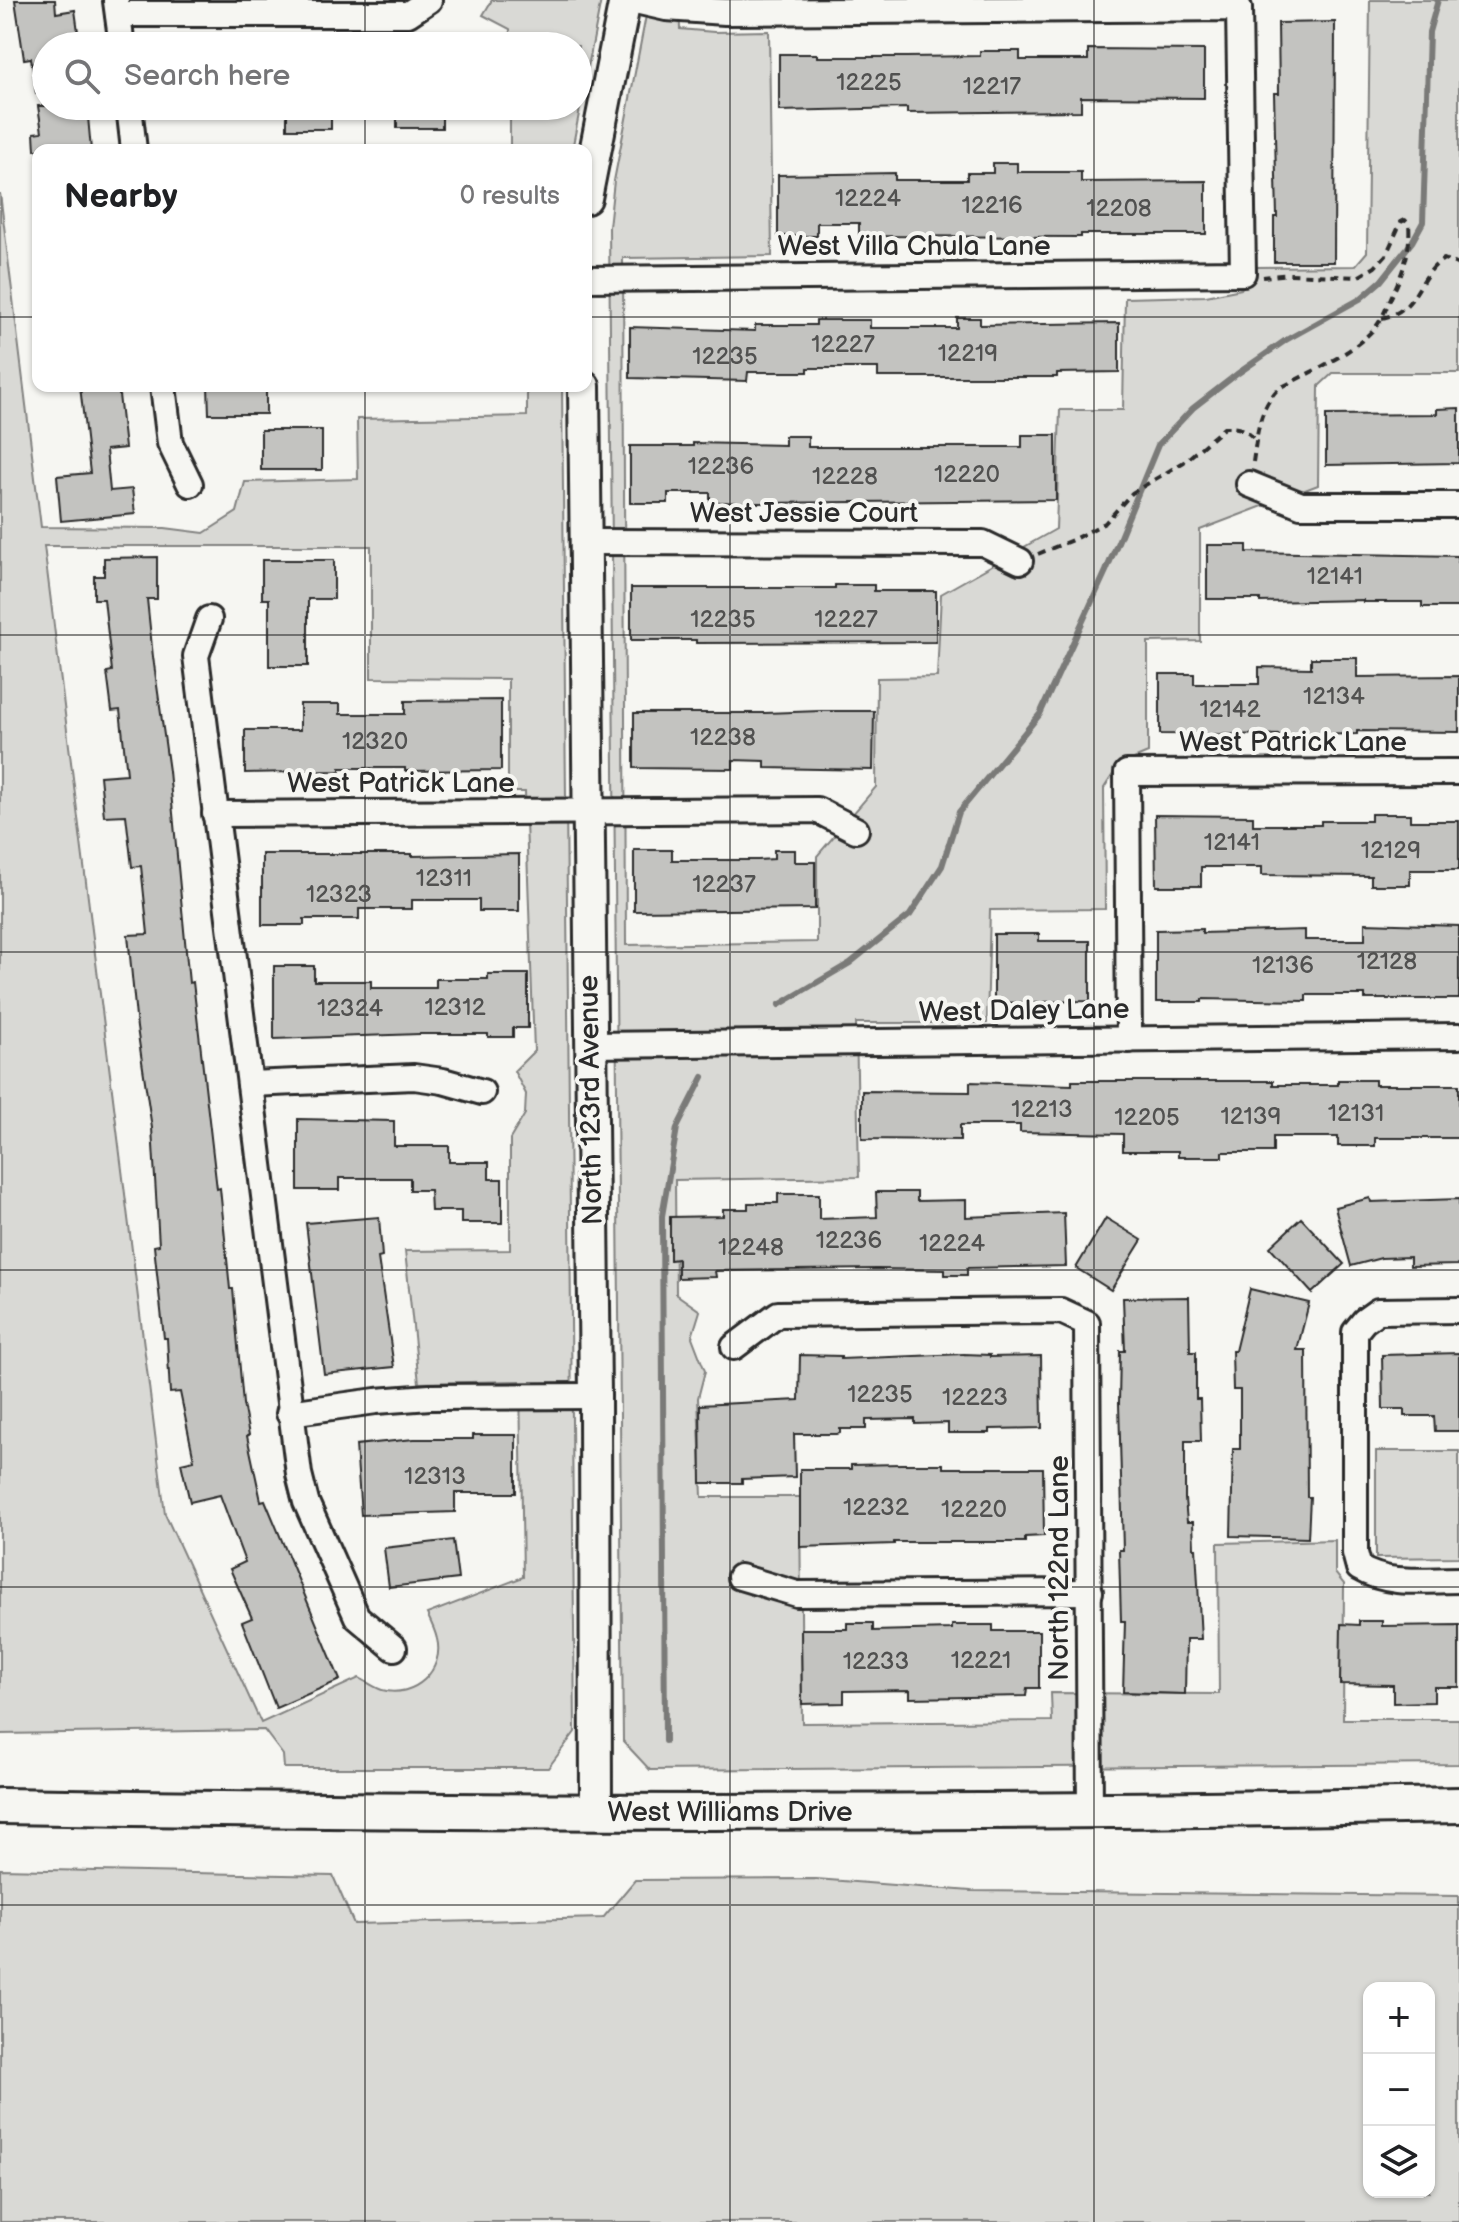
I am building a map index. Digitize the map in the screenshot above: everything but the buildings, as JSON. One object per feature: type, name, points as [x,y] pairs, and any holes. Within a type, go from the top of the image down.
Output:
[{"type":"main road","name":"West Williams Drive","points":[[0,1806],[596,1813],[797,1810],[1090,1812],[1459,1805]]},
{"type":"street","points":[[120,32],[117,7],[408,14],[429,0]]},
{"type":"street","points":[[592,168],[625,0]]},
{"type":"street","points":[[631,0],[666,8],[725,12],[1239,8],[1243,273]]},
{"type":"street","points":[[131,120],[133,144]]},
{"type":"street","name":"West Villa Chula Lane","points":[[592,279],[1243,273]]},
{"type":"street","points":[[164,392],[170,443],[190,484]]},
{"type":"street","name":"North 123rd Avenue","points":[[584,392],[595,1396],[596,1813]]},
{"type":"street","points":[[1249,484],[1301,505],[1459,505]]},
{"type":"street","name":"West Jessie Court","points":[[585,542],[983,543],[1020,561]]},
{"type":"street","points":[[209,619],[196,656],[289,1413],[306,1502],[357,1617],[394,1648]]},
{"type":"street","name":"West Patrick Lane","points":[[1129,1040],[1127,773],[1459,772]]},
{"type":"street","name":"West Patrick Lane","points":[[215,814],[817,810],[856,830]]},
{"type":"street","name":"West Daley Lane","points":[[590,1045],[1459,1036]]},
{"type":"street","points":[[250,1084],[414,1077],[482,1092]]},
{"type":"street","points":[[1459,1310],[1378,1311],[1355,1332],[1355,1553],[1359,1568],[1375,1577],[1394,1580],[1459,1580]]},
{"type":"street","name":"North 122nd Lane","points":[[734,1347],[778,1314],[1061,1311],[1087,1323],[1090,1812]]},
{"type":"street","points":[[289,1413],[430,1397],[595,1396]]},
{"type":"street","points":[[740,1577],[797,1594],[1090,1592]]},
{"type":"path","points":[[1243,273],[1258,278],[1289,274],[1358,277],[1375,267],[1386,255],[1396,230],[1405,220],[1409,224],[1402,276],[1374,329],[1354,345],[1278,389],[1268,400],[1256,441],[1249,484]]},
{"type":"path","points":[[1382,318],[1403,310],[1435,265],[1444,259],[1459,265]]},
{"type":"path","points":[[1020,561],[1062,545],[1105,523],[1132,493],[1184,462],[1225,427],[1240,427],[1256,441]]},
{"type":"shaded area","points":[[492,0],[601,0],[592,47],[592,32],[510,32],[510,29],[483,15]]},
{"type":"shaded area","points":[[649,0],[679,0],[680,29],[769,31],[772,256],[623,258],[626,945],[817,942],[817,856],[876,787],[877,678],[937,677],[941,594],[1056,529],[1060,410],[1123,410],[1125,298],[1206,296],[1241,289],[1255,267],[1355,266],[1367,252],[1370,0],[1459,0],[1459,373],[1333,373],[1319,386],[1318,485],[1200,530],[1200,641],[1148,642],[1148,753],[1119,765],[1104,788],[1105,909],[990,910],[987,1023],[856,1023],[859,1177],[675,1180],[676,1294],[700,1311],[692,1337],[705,1371],[698,1398],[702,1497],[800,1497],[802,1723],[1052,1721],[1051,1693],[1219,1694],[1218,1543],[1335,1540],[1335,1573],[1344,1584],[1343,1719],[1459,1719],[1459,1764],[650,1770],[623,1741],[609,227],[614,181]]},
{"type":"shaded area","points":[[510,120],[578,120],[573,144],[510,144]]},
{"type":"shaded area","points":[[0,193],[41,527],[165,528],[204,533],[237,512],[245,482],[358,479],[357,419],[527,416],[527,392],[562,392],[575,1732],[548,1768],[284,1768],[283,1755],[264,1730],[0,1734]],"holes":[[[44,546],[371,546],[371,678],[508,679],[508,792],[525,792],[534,1051],[514,1071],[526,1094],[525,1114],[510,1139],[510,1250],[405,1251],[419,1383],[520,1381],[523,1577],[427,1614],[438,1650],[432,1671],[416,1686],[394,1692],[382,1690],[359,1678],[261,1723],[165,1514]]]},
{"type":"shaded area","points":[[1376,1451],[1459,1451],[1459,1557],[1376,1558]]},
{"type":"shaded area","points":[[0,1869],[333,1876],[354,1924],[603,1918],[635,1880],[816,1879],[971,1891],[1459,1896],[1459,2222],[0,2222]]},
{"type":"waterway","points":[[779,1005],[850,963],[910,915],[942,866],[959,812],[1040,714],[1106,571],[1158,445],[1193,408],[1237,374],[1286,340],[1360,299],[1381,281],[1412,242],[1423,222],[1429,32],[1438,0]]},
{"type":"waterway","points":[[665,1741],[662,1216],[677,1128],[703,1077]]}]
